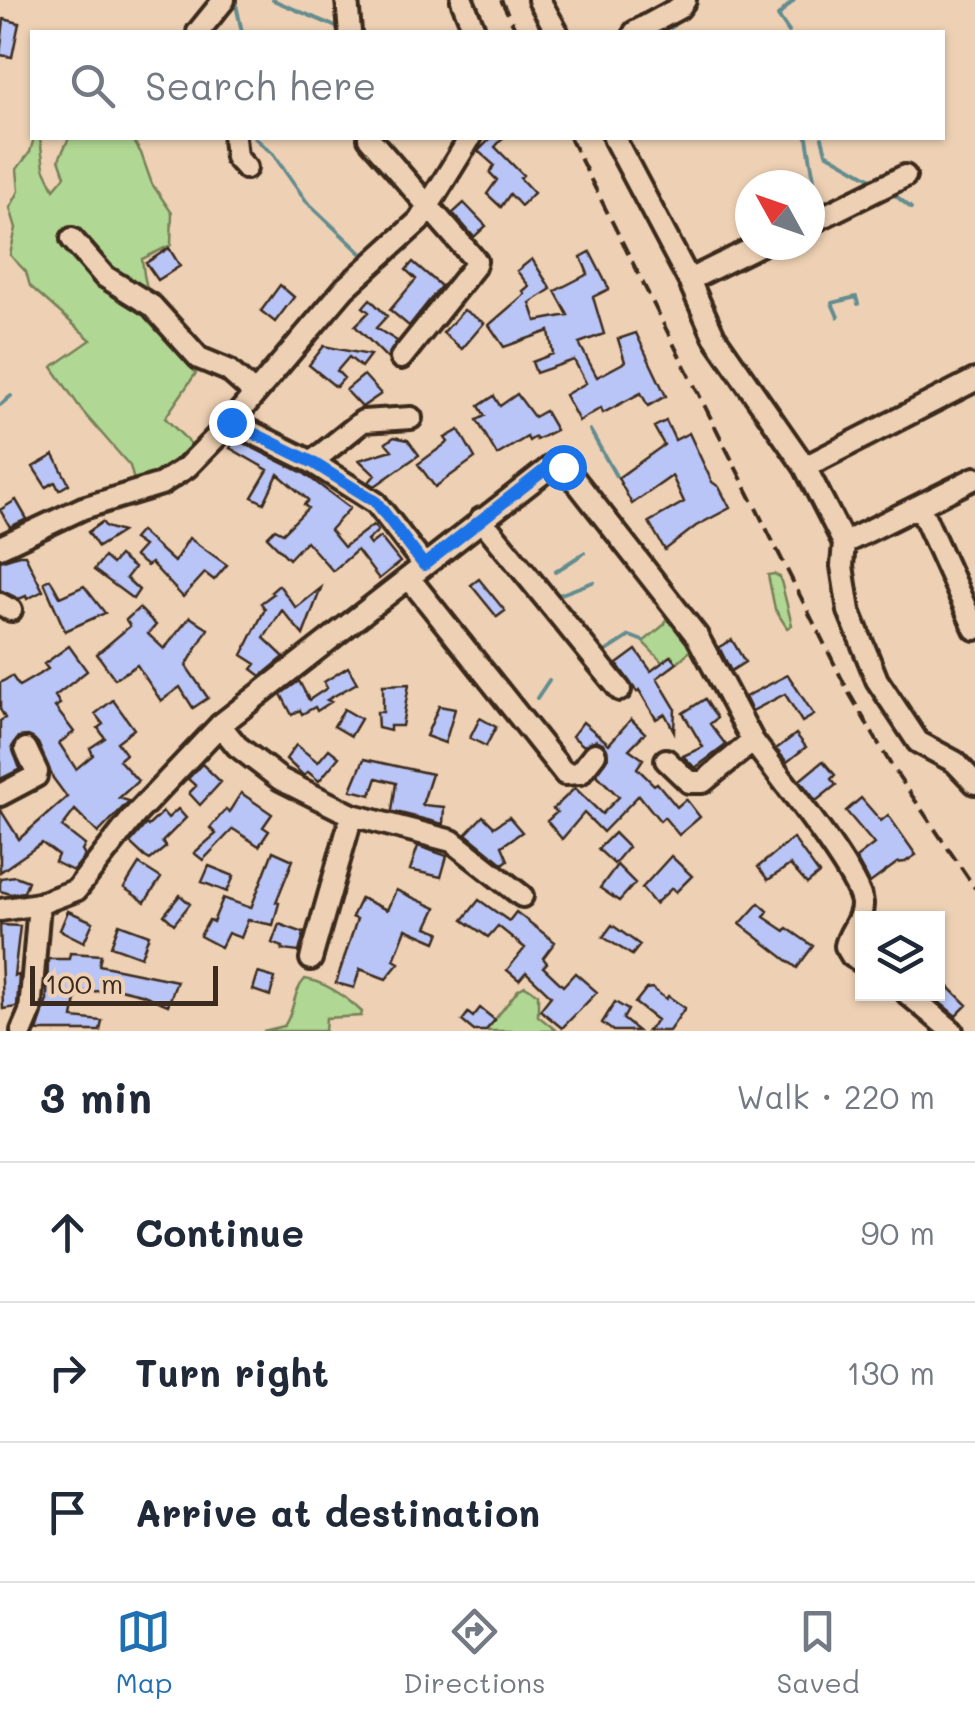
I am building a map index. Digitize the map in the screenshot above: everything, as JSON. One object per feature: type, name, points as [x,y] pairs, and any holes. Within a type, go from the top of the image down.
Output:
[{"type":"street","points":[[200,30],[224,0]]},
{"type":"street","points":[[346,30],[347,0]]},
{"type":"street","points":[[462,0],[474,30]]},
{"type":"street","points":[[638,30],[679,8],[685,0]]},
{"type":"street","points":[[546,3],[556,30]]},
{"type":"street","points":[[234,140],[236,157],[246,168]]},
{"type":"street","points":[[370,140],[476,264],[401,358]]},
{"type":"street","points":[[0,547],[83,508],[161,484],[186,467],[231,422],[346,288],[429,210],[460,148],[468,140]]},
{"type":"street","points":[[615,140],[714,336],[804,467],[844,542],[842,566],[849,611],[877,680],[918,742],[955,762],[975,783]]},
{"type":"street","points":[[825,215],[905,176]]},
{"type":"street","points":[[72,239],[104,276],[152,306],[199,358],[228,370],[254,393]]},
{"type":"street","points":[[689,280],[735,257]]},
{"type":"street","points":[[804,467],[975,380]]},
{"type":"street","points":[[312,462],[363,421],[411,418]]},
{"type":"street","points":[[231,422],[312,462],[382,507],[416,572],[565,774],[580,773],[595,754]]},
{"type":"street","points":[[0,910],[38,904],[76,890],[134,816],[220,726],[547,468],[558,465],[568,470],[698,636],[753,741],[859,891],[861,911]]},
{"type":"street","points":[[844,542],[975,478]]},
{"type":"street","points":[[920,506],[975,629]]},
{"type":"street","points":[[481,519],[620,690]]},
{"type":"street","points":[[220,726],[261,767],[352,815],[452,841],[522,896]]},
{"type":"street","points":[[666,760],[689,782],[703,782],[753,741]]},
{"type":"street","points":[[0,795],[36,776],[26,749]]},
{"type":"street","points":[[310,960],[352,815]]},
{"type":"street","points":[[22,1031],[30,1012],[38,904]]},
{"type":"street","points":[[855,925],[846,946],[855,958]]},
{"type":"street","points":[[916,1001],[952,1031]]},
{"type":"green space","points":[[33,140],[40,140],[44,168],[54,189],[65,176],[59,159],[68,140],[133,140],[152,184],[172,213],[171,245],[142,259],[159,321],[196,373],[165,418],[192,445],[155,481],[136,488],[130,466],[83,412],[52,367],[91,340],[30,286],[26,272],[10,255],[16,228],[10,208],[19,191],[17,169]]},
{"type":"green space","points":[[768,575],[780,577],[792,625],[787,628],[775,609]]},
{"type":"green space","points":[[672,612],[691,645],[690,651],[672,667],[665,665],[643,642],[665,624],[667,614]]},
{"type":"green space","points":[[305,979],[335,991],[362,1012],[361,1016],[326,1018],[325,1031],[263,1031],[284,1026]]},
{"type":"green space","points":[[525,986],[538,994],[538,1016],[557,1031],[486,1031],[518,990]]},
{"type":"building","points":[[4,19],[19,23],[12,57],[0,55]]},
{"type":"building","points":[[489,140],[501,140],[495,147],[523,175],[520,178],[534,193],[521,206],[510,194],[501,207],[487,194],[497,180],[490,173],[494,165],[478,151]]},
{"type":"building","points":[[464,203],[486,226],[474,237],[453,213]]},
{"type":"building","points":[[169,248],[180,266],[158,280],[146,263]]},
{"type":"building","points":[[590,252],[609,289],[593,297],[604,334],[579,343],[597,377],[625,362],[618,339],[636,333],[666,396],[648,406],[641,393],[579,421],[565,395],[586,383],[574,360],[536,373],[532,362],[553,354],[549,331],[504,347],[489,325],[525,294],[523,291],[529,286],[517,271],[532,259],[551,289],[530,303],[536,321],[568,315],[555,291],[588,274],[581,257]]},
{"type":"building","points":[[413,262],[441,286],[409,326],[390,310],[416,279],[406,270]]},
{"type":"building","points":[[280,285],[294,297],[275,322],[261,311]]},
{"type":"building","points":[[370,299],[387,316],[376,328],[397,341],[387,358],[355,326],[369,312],[363,307]]},
{"type":"building","points":[[464,310],[484,323],[462,349],[443,333]]},
{"type":"building","points":[[324,346],[370,355],[361,367],[349,357],[337,371],[344,378],[336,387],[309,365]]},
{"type":"building","points":[[364,375],[381,394],[362,407],[346,390]]},
{"type":"building","points":[[517,394],[534,417],[545,411],[556,430],[536,440],[535,437],[529,441],[527,437],[497,455],[477,420],[485,416],[479,406],[494,396],[500,406]]},
{"type":"building","points":[[666,421],[675,440],[689,433],[712,482],[730,508],[696,526],[665,550],[649,522],[684,502],[672,476],[632,504],[618,478],[664,445],[654,427]]},
{"type":"building","points":[[459,430],[475,458],[435,487],[418,464]]},
{"type":"building","points":[[394,437],[408,440],[419,455],[375,486],[369,482],[375,475],[359,460],[392,450],[386,443]]},
{"type":"building","points":[[235,439],[305,474],[350,508],[330,530],[344,547],[373,525],[378,531],[367,541],[370,545],[380,537],[400,562],[379,579],[357,550],[333,571],[306,541],[289,559],[267,537],[275,529],[283,533],[308,508],[304,505],[308,500],[278,474],[264,503],[252,497],[268,470],[230,448]]},
{"type":"building","points":[[54,455],[69,484],[59,490],[55,482],[46,487],[33,467]]},
{"type":"building","points":[[16,500],[27,519],[10,527],[0,510]]},
{"type":"building","points":[[102,522],[122,532],[98,547],[88,532]]},
{"type":"building","points":[[140,531],[174,562],[189,538],[227,565],[214,580],[205,573],[183,597],[151,563],[147,566],[134,556],[143,546],[133,539]]},
{"type":"building","points":[[25,555],[43,591],[27,599],[0,590],[0,561]]},
{"type":"building","points":[[119,556],[134,568],[126,578],[139,590],[133,599],[94,570],[104,557],[112,564]]},
{"type":"building","points":[[50,579],[60,597],[84,586],[105,613],[65,631],[44,582]]},
{"type":"building","points":[[479,579],[505,611],[497,617],[471,585]]},
{"type":"building","points":[[279,585],[296,608],[321,588],[303,635],[282,610],[264,638],[284,657],[261,676],[252,669],[256,664],[242,655],[265,609],[261,603]]},
{"type":"building","points":[[139,608],[156,625],[148,634],[164,649],[190,617],[208,629],[186,666],[208,698],[193,708],[180,687],[161,701],[137,665],[115,679],[97,654],[130,626],[126,620]]},
{"type":"building","points":[[732,640],[745,662],[731,671],[719,647]]},
{"type":"building","points":[[69,646],[87,671],[55,696],[60,704],[55,707],[74,732],[59,743],[76,769],[93,755],[90,748],[105,738],[98,728],[103,724],[95,714],[113,700],[134,729],[117,742],[126,754],[119,760],[138,781],[119,798],[129,801],[98,833],[75,810],[62,827],[85,845],[85,856],[73,871],[55,862],[58,855],[42,843],[0,872],[0,809],[19,839],[67,797],[53,778],[38,743],[28,736],[19,737],[12,747],[20,769],[0,779],[0,721],[5,718],[0,709],[0,683],[12,676],[19,686],[48,669],[44,664]]},
{"type":"building","points":[[636,650],[651,671],[671,656],[677,663],[657,678],[675,708],[674,731],[665,714],[656,719],[617,664]]},
{"type":"building","points":[[348,667],[357,683],[327,700],[331,702],[317,711],[315,707],[292,715],[281,694],[299,681],[309,700],[327,688],[324,682]]},
{"type":"building","points":[[788,675],[814,715],[802,722],[785,694],[752,711],[745,697]]},
{"type":"building","points":[[409,684],[402,726],[390,726],[390,731],[378,728],[377,712],[383,712],[383,685]]},
{"type":"building","points":[[705,699],[717,718],[710,724],[726,745],[695,768],[683,756],[703,747],[683,713]]},
{"type":"building","points":[[439,706],[455,709],[445,743],[426,736]]},
{"type":"building","points":[[344,709],[361,719],[351,736],[334,726]]},
{"type":"building","points":[[480,718],[496,727],[486,746],[470,738]]},
{"type":"building","points":[[631,719],[645,733],[629,749],[643,759],[637,768],[654,785],[657,783],[677,807],[686,799],[700,817],[679,835],[664,817],[660,821],[639,795],[603,832],[584,813],[562,839],[547,821],[557,812],[553,809],[575,788],[602,814],[619,797],[596,774],[608,757],[604,744],[596,740],[584,746],[572,736],[583,722],[609,744]]},
{"type":"building","points":[[796,734],[806,747],[787,762],[776,749]]},
{"type":"building","points":[[296,745],[318,762],[329,749],[339,757],[319,781],[308,772],[304,776],[286,759]]},
{"type":"building","points":[[364,759],[432,774],[422,805],[444,807],[443,824],[392,811],[396,783],[377,778],[371,795],[351,790]]},
{"type":"building","points":[[823,761],[835,775],[831,779],[836,785],[816,801],[800,780]]},
{"type":"building","points":[[202,764],[221,782],[200,805],[189,793],[196,786],[188,779]]},
{"type":"building","points":[[241,793],[272,814],[263,827],[269,831],[259,846],[233,829],[203,860],[194,853],[216,834],[210,828],[226,809],[229,812]]},
{"type":"building","points":[[861,798],[881,821],[888,815],[916,855],[897,863],[870,883],[856,858],[874,844],[846,811]]},
{"type":"building","points":[[178,809],[186,818],[162,842],[166,847],[150,860],[130,843],[146,824],[163,812],[168,818]]},
{"type":"building","points":[[483,816],[494,827],[509,817],[522,832],[502,846],[508,860],[503,864],[466,834]]},
{"type":"building","points":[[614,833],[628,847],[614,864],[598,849]]},
{"type":"building","points":[[793,838],[819,874],[807,884],[790,865],[768,880],[758,867]]},
{"type":"building","points":[[418,846],[447,856],[441,877],[410,870]]},
{"type":"building","points":[[273,851],[293,860],[276,902],[279,903],[273,925],[248,920],[241,938],[228,933],[221,947],[200,936],[209,920],[213,922],[223,898],[251,908]]},
{"type":"building","points":[[671,856],[692,876],[676,892],[672,888],[655,904],[642,888]]},
{"type":"building","points":[[139,864],[161,878],[145,902],[124,888]]},
{"type":"building","points":[[617,865],[635,883],[619,901],[600,888]]},
{"type":"building","points":[[209,866],[234,876],[227,892],[202,882]]},
{"type":"building","points":[[15,876],[28,881],[24,892],[0,891],[0,878]]},
{"type":"building","points":[[396,890],[436,908],[427,927],[440,932],[436,942],[406,929],[394,960],[399,963],[386,979],[360,969],[354,988],[336,983],[357,919],[352,917],[361,898],[387,910]]},
{"type":"building","points":[[180,895],[190,904],[174,924],[164,915]]},
{"type":"building","points":[[479,900],[509,921],[516,912],[555,942],[543,958],[547,963],[543,967],[563,986],[575,973],[597,992],[562,1028],[540,1010],[551,996],[526,972],[519,980],[507,970],[525,948],[498,926],[488,937],[463,920]]},
{"type":"building","points":[[759,903],[768,911],[764,917],[813,946],[797,968],[740,924]]},
{"type":"building","points":[[68,911],[93,922],[84,942],[60,930]]},
{"type":"building","points":[[119,924],[149,935],[141,957],[111,946]]},
{"type":"building","points":[[279,924],[304,933],[299,952],[282,950],[283,947],[272,943]]},
{"type":"building","points":[[0,925],[20,926],[14,976],[19,975],[17,1007],[3,1009]]},
{"type":"building","points":[[612,925],[640,945],[632,955],[603,937]]},
{"type":"building","points":[[70,953],[101,955],[99,965],[177,981],[168,1005],[103,985],[103,991],[77,992],[73,1018],[102,1021],[100,1031],[37,1031],[47,1000],[48,959],[69,959]]},
{"type":"building","points":[[258,973],[275,978],[270,996],[253,990]]},
{"type":"building","points":[[945,983],[967,1005],[956,1016],[938,1001],[945,1001]]},
{"type":"building","points":[[652,988],[685,1008],[669,1031],[647,1031],[657,1020],[635,1003],[646,989]]},
{"type":"building","points":[[615,1002],[628,1010],[623,1019],[638,1031],[613,1031],[602,1023]]},
{"type":"building","points":[[480,1008],[495,1020],[485,1031],[474,1031],[462,1021],[468,1013],[473,1017]]},
{"type":"waterway","points":[[235,0],[242,30]]},
{"type":"waterway","points":[[273,0],[341,29]]},
{"type":"waterway","points":[[788,30],[778,16],[794,0]]},
{"type":"waterway","points":[[667,26],[671,28],[681,17]]},
{"type":"waterway","points":[[257,140],[273,154],[306,201],[363,255]]},
{"type":"waterway","points":[[807,140],[812,170]]},
{"type":"waterway","points":[[823,140],[826,153],[875,181]]},
{"type":"waterway","points":[[891,192],[911,208]]},
{"type":"waterway","points":[[838,317],[832,303],[856,297],[858,304]]},
{"type":"waterway","points":[[0,405],[11,396]]},
{"type":"waterway","points":[[590,430],[616,476]]},
{"type":"waterway","points":[[555,572],[584,553]]},
{"type":"waterway","points":[[556,596],[593,582]]},
{"type":"waterway","points":[[602,654],[630,636],[643,641]]},
{"type":"waterway","points":[[537,698],[549,680]]},
{"type":"railway","points":[[501,0],[516,30]]},
{"type":"railway","points":[[571,140],[849,693],[891,765],[975,888]]},
{"type":"route","points":[[231,422],[282,445],[376,502],[424,565],[547,468],[563,467]]}]
